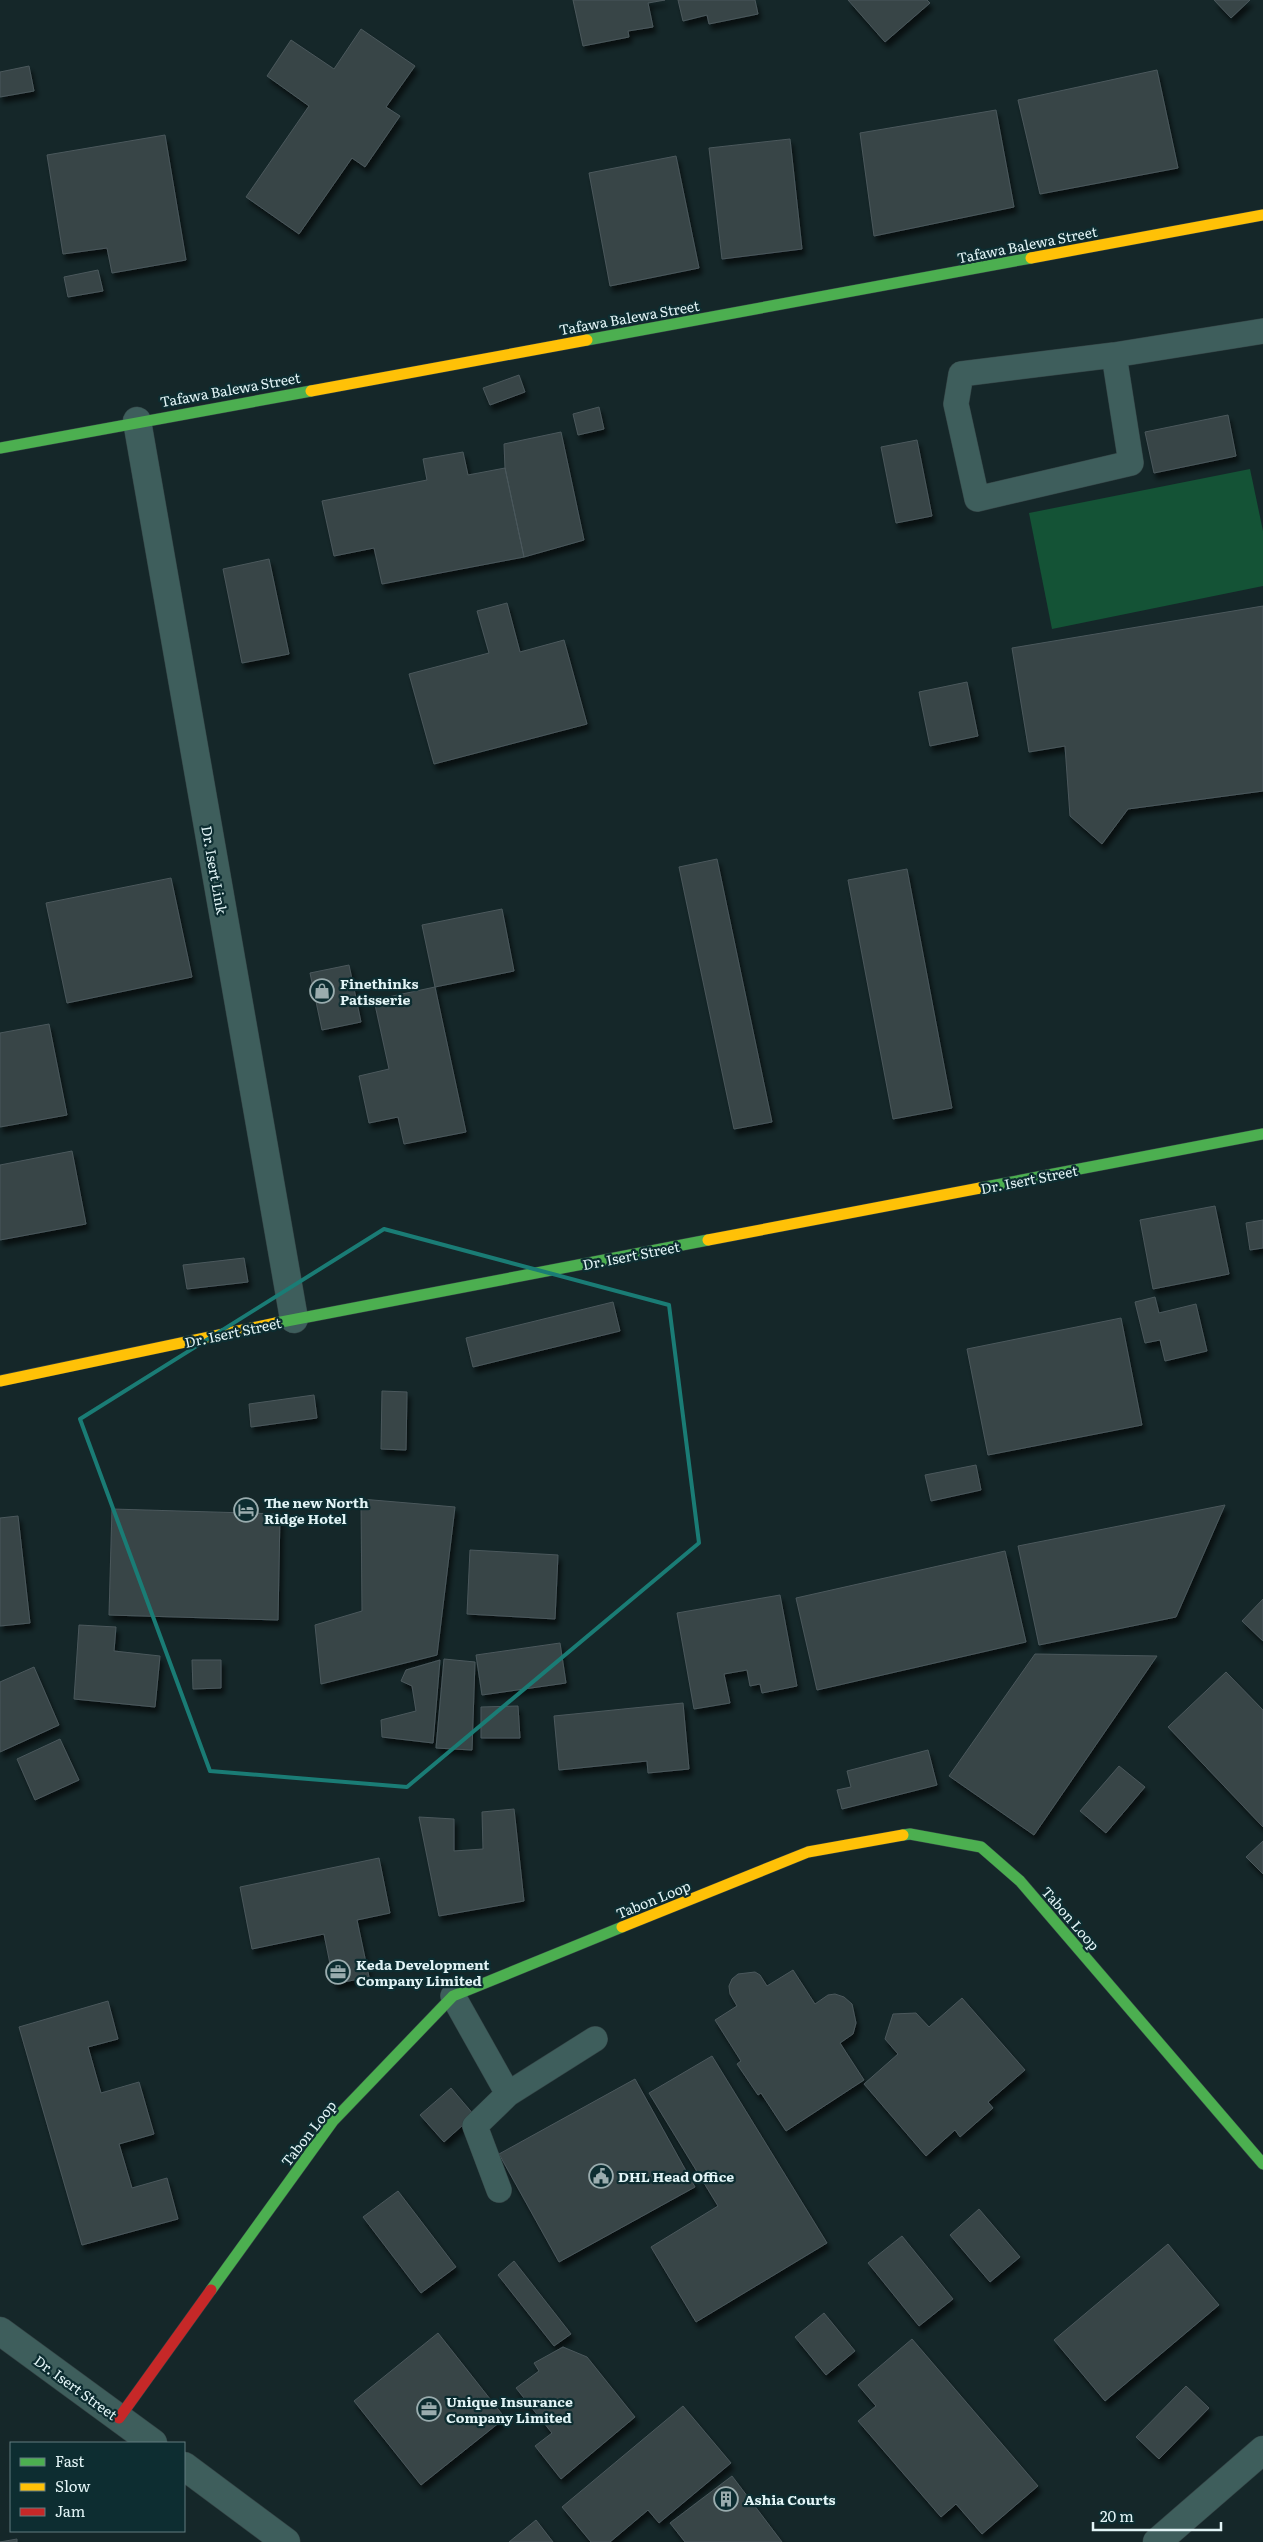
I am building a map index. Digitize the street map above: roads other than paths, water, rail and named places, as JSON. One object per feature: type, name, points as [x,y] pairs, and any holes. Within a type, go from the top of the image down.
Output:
[{"type":"street","name":"Tafawa Balewa Street","points":[[0,448],[137,421],[781,306],[1263,215]]},
{"type":"street","name":"Dr. Isert Link","points":[[137,421],[294,1319]]},
{"type":"street","name":"Dr. Isert Street","points":[[0,1381],[294,1319],[1263,1134]]},
{"type":"street","name":"Tabon Loop","points":[[119,2418],[333,2121],[453,1996],[808,1852],[910,1834],[981,1847],[1020,1881],[1263,2164]]},
{"type":"street","name":"Dr. Isert Street","points":[[0,2331],[151,2442]]},
{"type":"street","points":[[1157,2542],[1263,2450]]},
{"type":"street","points":[[185,2467],[286,2542]]},
{"type":"lane","points":[[1114,356],[1131,463],[977,499],[956,404],[961,374],[1114,356],[1263,331]]},
{"type":"lane","points":[[453,1996],[508,2094]]},
{"type":"lane","points":[[500,2190],[475,2126],[508,2094],[595,2039]]},
{"type":"place","name":"Finethinks Patisserie","points":[[322,991]]},
{"type":"place","name":"The new North Ridge Hotel","points":[[246,1510]]},
{"type":"place","name":"Keda Development Company Limited","points":[[338,1972]]},
{"type":"place","name":"DHL Head Office","points":[[601,2176]]},
{"type":"place","name":"Unique Insurance Company Limited","points":[[429,2409]]},
{"type":"place","name":"Ashia Courts","points":[[726,2499]]}]
